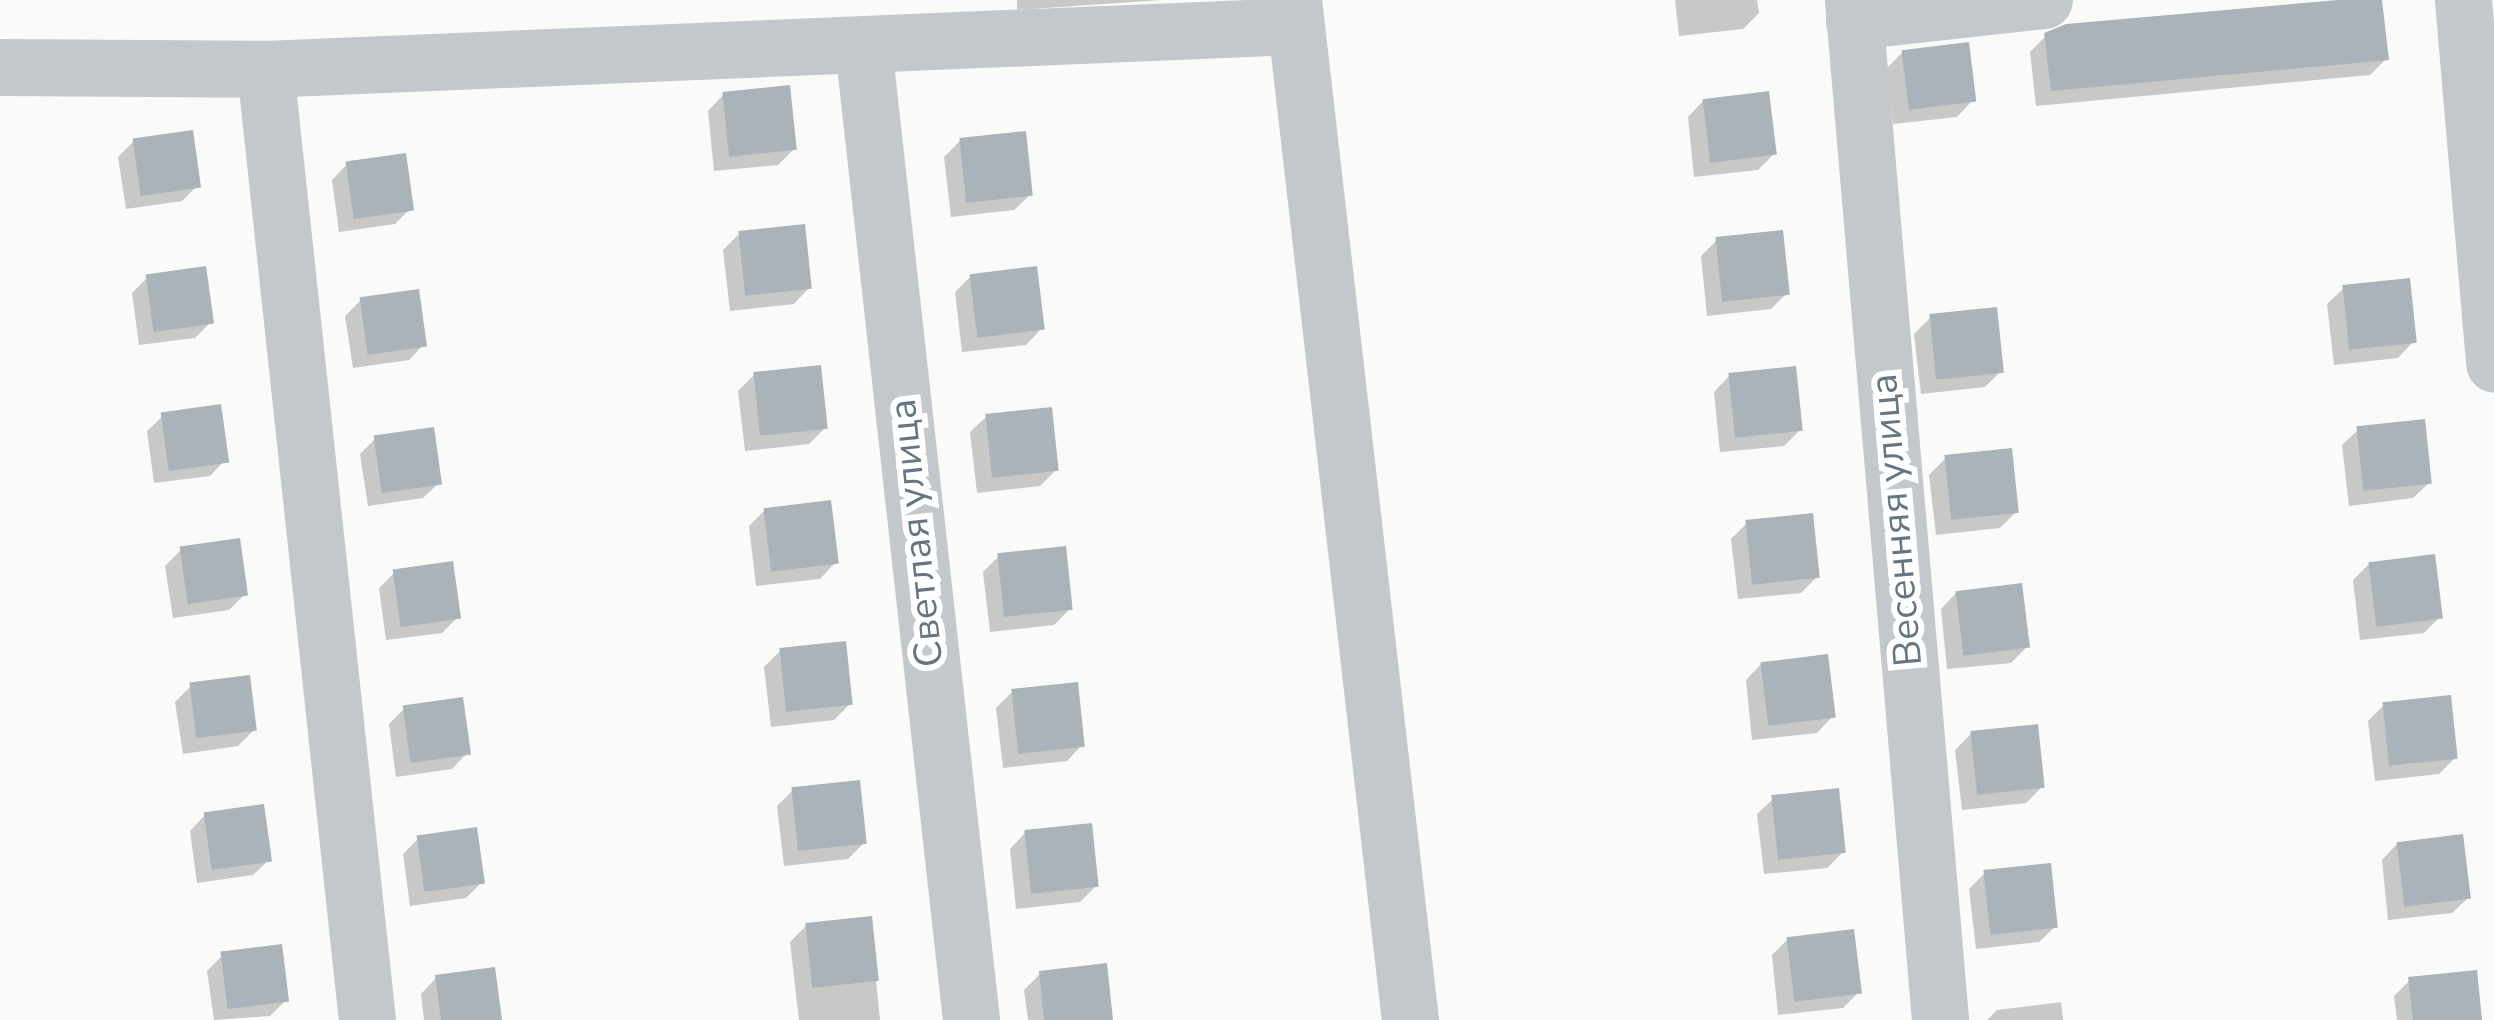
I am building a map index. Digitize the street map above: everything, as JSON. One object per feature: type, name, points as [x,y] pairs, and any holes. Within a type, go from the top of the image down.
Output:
[{"type":"street","name":"Весенняя улица","points":[[1940,1020],[1854,10],[2044,0]]},
{"type":"street","points":[[2464,0],[2494,364]]},
{"type":"street","points":[[0,67],[265,69],[863,46],[1294,13],[1410,1020]]},
{"type":"street","name":"Светлая улица","points":[[863,46],[971,1020]]},
{"type":"street","points":[[265,69],[367,1020]]},
{"type":"building","points":[[2382,0],[2389,60],[2051,91],[2044,33],[2066,24]]},
{"type":"building","points":[[1969,42],[1976,102],[1909,110],[1902,50]]},
{"type":"building","points":[[790,85],[797,150],[729,157],[722,92]]},
{"type":"building","points":[[1769,91],[1777,155],[1710,163],[1702,99]]},
{"type":"building","points":[[193,130],[201,187],[141,196],[133,138]]},
{"type":"building","points":[[1026,131],[1033,196],[966,203],[959,138]]},
{"type":"building","points":[[406,153],[414,210],[354,219],[346,161]]},
{"type":"building","points":[[805,224],[812,289],[745,296],[738,231]]},
{"type":"building","points":[[1783,230],[1790,295],[1722,302],[1715,237]]},
{"type":"building","points":[[206,266],[214,323],[154,332],[146,274]]},
{"type":"building","points":[[1037,266],[1045,330],[977,338],[970,274]]},
{"type":"building","points":[[2410,278],[2417,343],[2349,350],[2342,285]]},
{"type":"building","points":[[419,289],[427,346],[368,355],[360,297]]},
{"type":"building","points":[[1997,307],[2004,373],[1936,380],[1929,314]]},
{"type":"building","points":[[821,365],[828,429],[760,436],[753,372]]},
{"type":"building","points":[[1796,366],[1803,431],[1735,438],[1728,373]]},
{"type":"building","points":[[221,404],[229,462],[169,471],[161,412]]},
{"type":"building","points":[[1052,407],[1059,471],[992,478],[985,414]]},
{"type":"building","points":[[2425,419],[2432,484],[2363,491],[2356,426]]},
{"type":"building","points":[[434,427],[442,484],[382,493],[374,435]]},
{"type":"building","points":[[2012,448],[2019,513],[1951,520],[1944,455]]},
{"type":"building","points":[[831,500],[839,564],[771,572],[764,508]]},
{"type":"building","points":[[1813,513],[1820,578],[1752,585],[1745,520]]},
{"type":"building","points":[[240,538],[248,595],[188,604],[180,546]]},
{"type":"building","points":[[1066,546],[1073,610],[1004,617],[997,553]]},
{"type":"building","points":[[2435,554],[2443,619],[2376,627],[2368,562]]},
{"type":"building","points":[[453,561],[461,618],[401,627],[393,569]]},
{"type":"building","points":[[2022,583],[2030,648],[1963,656],[1955,591]]},
{"type":"building","points":[[846,641],[853,705],[786,712],[779,648]]},
{"type":"building","points":[[1828,654],[1836,718],[1768,726],[1761,662]]},
{"type":"building","points":[[250,675],[257,731],[196,738],[189,682]]},
{"type":"building","points":[[1078,682],[1085,747],[1018,754],[1011,689]]},
{"type":"building","points":[[2451,695],[2458,759],[2389,766],[2382,702]]},
{"type":"building","points":[[463,697],[471,754],[411,763],[403,705]]},
{"type":"building","points":[[2038,724],[2045,788],[1977,795],[1970,731]]},
{"type":"building","points":[[860,780],[867,844],[798,851],[791,787]]},
{"type":"building","points":[[1839,788],[1846,853],[1778,860],[1771,795]]},
{"type":"building","points":[[264,804],[272,861],[212,870],[204,812]]},
{"type":"building","points":[[1092,823],[1099,887],[1031,894],[1024,830]]},
{"type":"building","points":[[477,827],[485,883],[425,892],[417,835]]},
{"type":"building","points":[[2463,834],[2471,899],[2404,907],[2396,842]]},
{"type":"building","points":[[2051,863],[2058,928],[1990,935],[1983,870]]},
{"type":"building","points":[[872,916],[879,981],[812,988],[805,923]]},
{"type":"building","points":[[1854,929],[1862,994],[1794,1002],[1787,937]]},
{"type":"building","points":[[282,944],[289,1002],[228,1009],[220,952]]},
{"type":"building","points":[[1107,963],[1113,1020],[1044,1020],[1039,971]]},
{"type":"building","points":[[495,967],[502,1020],[441,1020],[435,975]]},
{"type":"building","points":[[2477,970],[2482,1020],[2413,1020],[2408,977]]}]
